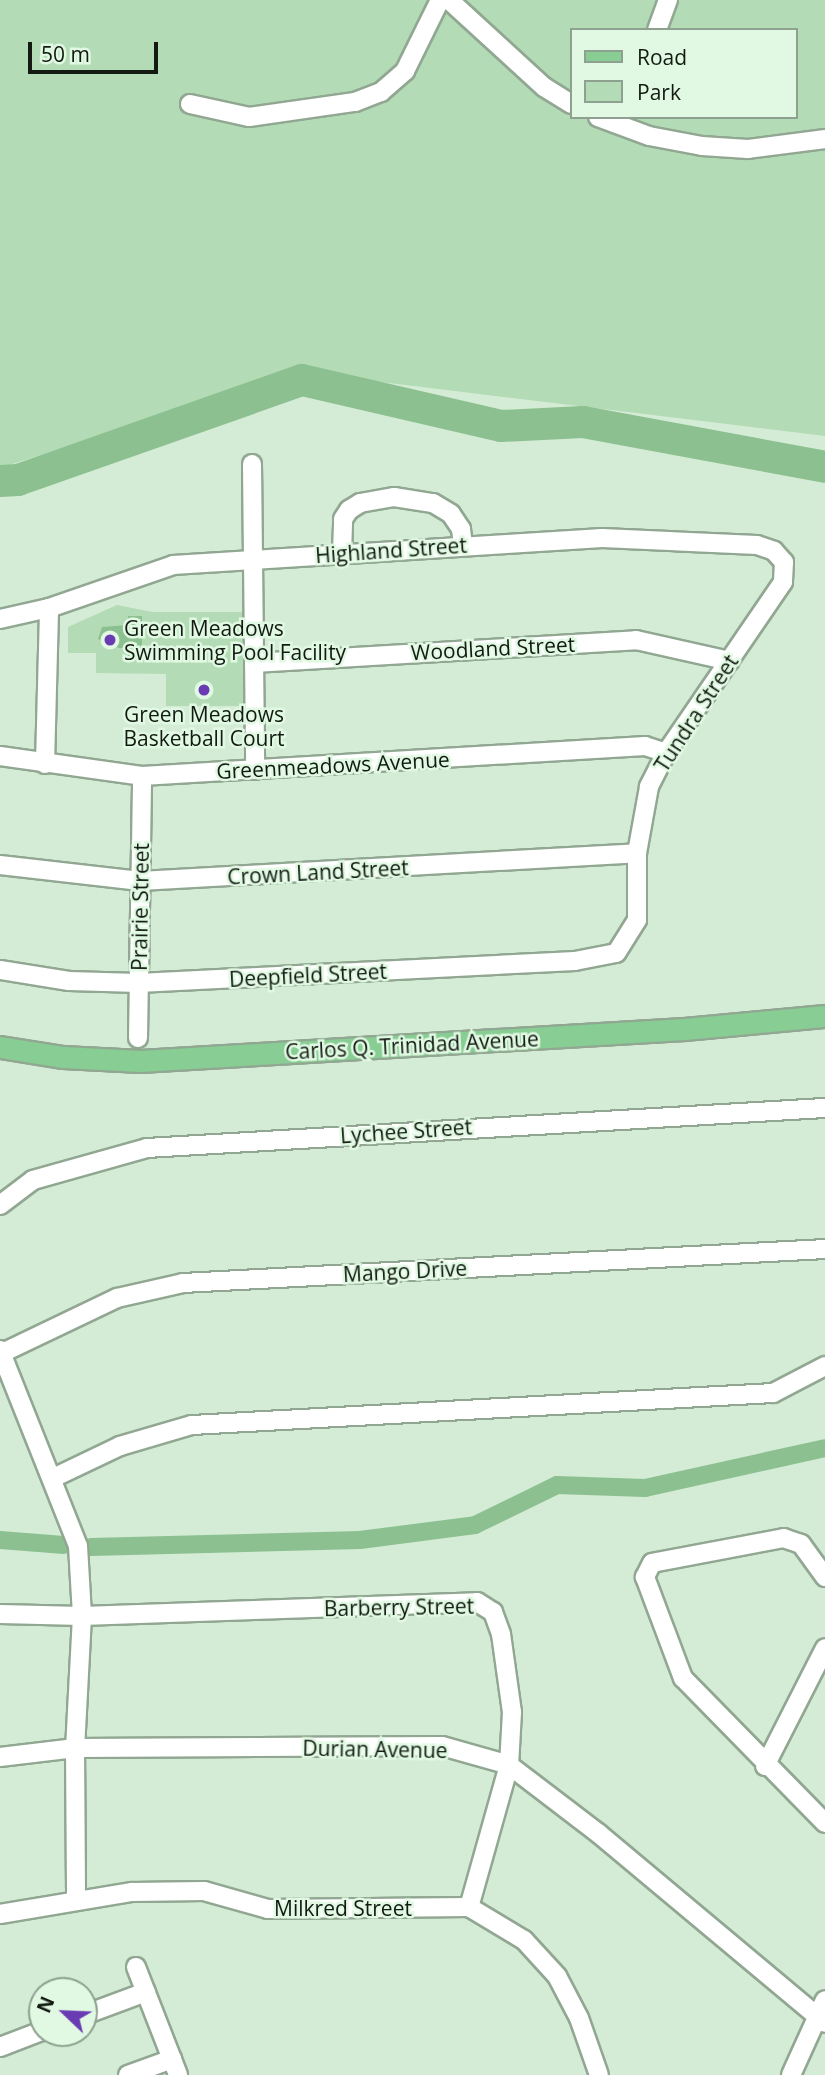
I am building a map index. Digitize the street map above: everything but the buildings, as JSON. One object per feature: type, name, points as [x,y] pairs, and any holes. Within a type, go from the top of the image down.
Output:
[{"type":"main road","name":"Carlos Q. Trinidad Avenue","points":[[0,1047],[63,1058],[140,1061],[684,1029],[825,1016]]},
{"type":"street","points":[[190,104],[249,117],[355,103],[381,92],[405,71],[440,0]]},
{"type":"street","points":[[449,0],[544,87],[570,103]]},
{"type":"street","points":[[658,28],[668,0]]},
{"type":"street","points":[[623,122],[649,136],[736,148],[825,139]]},
{"type":"street","points":[[252,464],[255,770]]},
{"type":"street","points":[[342,553],[343,519],[349,510],[360,503],[394,497],[433,503],[451,514],[461,529],[463,545]]},
{"type":"street","name":"Highland Street","points":[[0,619],[48,608],[173,565],[602,537],[744,544],[774,551],[784,562]]},
{"type":"street","name":"Tundra Street","points":[[616,953],[637,920],[637,853],[649,786],[666,753],[783,582],[784,562]]},
{"type":"street","points":[[45,764],[48,608]]},
{"type":"street","name":"Woodland Street","points":[[254,663],[636,640],[730,661]]},
{"type":"street","name":"Greenmeadows Avenue","points":[[0,756],[142,776],[645,746],[666,753]]},
{"type":"street","name":"Prairie Street","points":[[138,1038],[142,776]]},
{"type":"street","name":"Crown Land Street","points":[[0,865],[140,881],[637,853]]},
{"type":"street","name":"Deepfield Street","points":[[0,970],[69,981],[139,984],[575,961],[616,953]]},
{"type":"street","name":"Lychee Street","points":[[0,1205],[33,1180],[147,1148],[825,1108]]},
{"type":"street","name":"Mango Drive","points":[[1,1353],[117,1298],[183,1283],[825,1249]]},
{"type":"street","points":[[1,1353],[78,1546],[82,1616],[75,1748],[76,1900]]},
{"type":"street","points":[[53,1478],[120,1446],[192,1425],[773,1392],[825,1366]]},
{"type":"street","points":[[825,1577],[801,1544],[784,1538],[652,1563],[645,1577],[683,1678],[765,1766],[825,1823]]},
{"type":"street","name":"Barberry Street","points":[[0,1614],[82,1616],[477,1602],[493,1612],[501,1634],[512,1712],[509,1765],[469,1907]]},
{"type":"street","points":[[765,1766],[825,1648]]},
{"type":"street","name":"Durian Avenue","points":[[0,1757],[75,1748],[442,1746],[509,1765],[598,1833],[821,2022]]},
{"type":"street","name":"Milkred Street","points":[[0,1914],[132,1892],[204,1891],[268,1909],[469,1907]]},
{"type":"street","points":[[469,1907],[524,1940],[556,1976],[579,2018],[599,2075]]},
{"type":"street","points":[[128,2075],[175,2067],[136,1967]]},
{"type":"street","points":[[98,2010],[146,1992]]},
{"type":"street","points":[[791,2075],[821,2022],[825,2000]]},
{"type":"street","points":[[0,2047],[28,2036]]},
{"type":"green space","points":[[0,0],[825,0],[825,436],[299,372],[0,468]]},
{"type":"green space","points":[[117,605],[152,612],[243,612],[243,706],[166,706],[166,674],[96,673],[96,653],[68,653],[68,627]]},
{"type":"shaded area","points":[[128,616],[142,616],[142,656],[128,656],[128,648],[118,648],[112,639],[104,643],[98,639],[102,627],[128,625]]},
{"type":"waterway","points":[[0,481],[18,480],[302,380],[501,426],[583,422],[825,467]]},
{"type":"waterway","points":[[91,1547],[360,1540],[475,1525],[557,1485],[645,1488],[825,1448]]},
{"type":"waterway","points":[[0,1540],[64,1545]]},
{"type":"place","name":"Green Meadows Swimming Pool Facility","points":[[110,640]]},
{"type":"place","name":"Green Meadows Basketball Court","points":[[204,690]]}]
